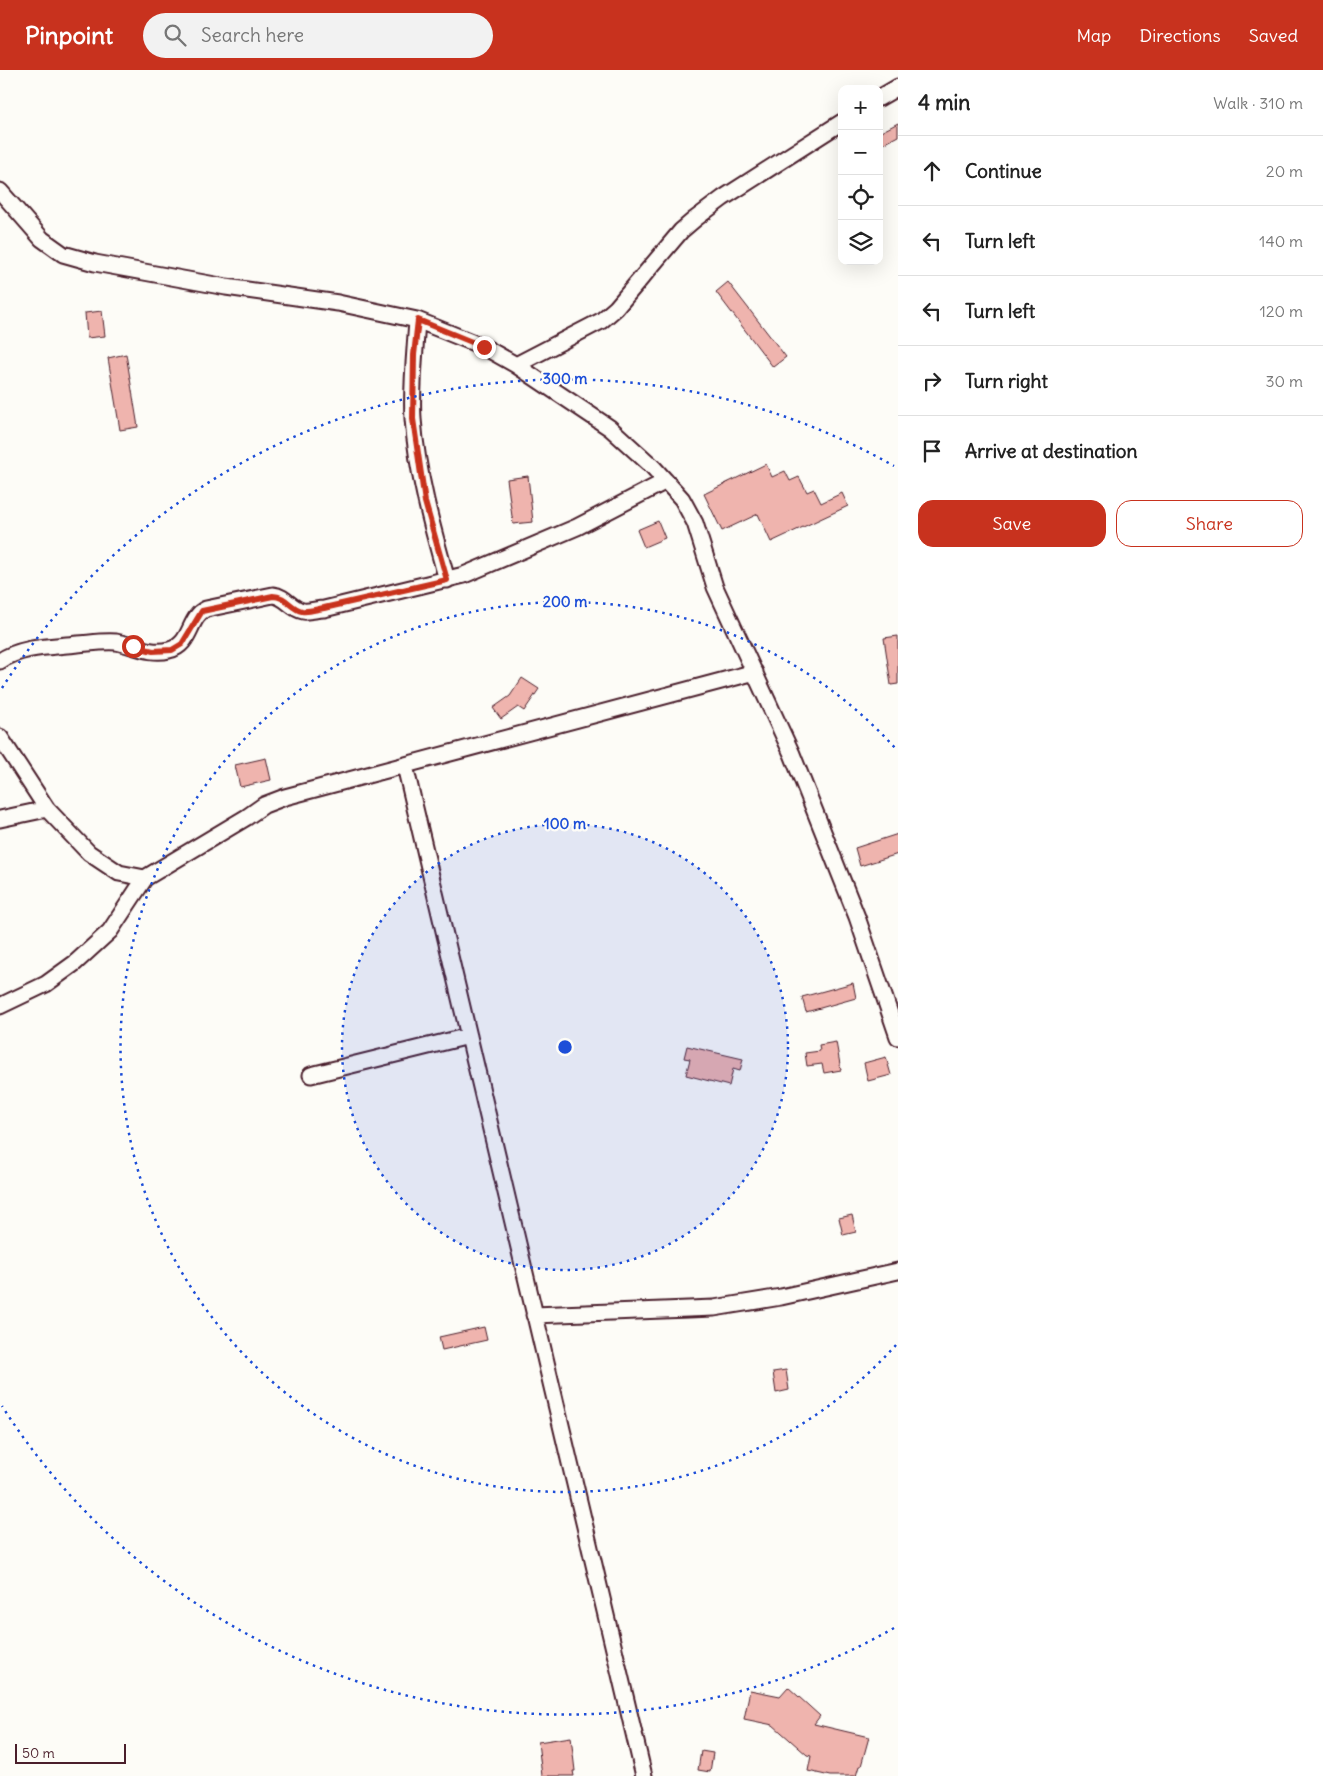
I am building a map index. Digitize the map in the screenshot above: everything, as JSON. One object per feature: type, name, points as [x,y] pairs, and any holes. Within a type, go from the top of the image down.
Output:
[{"type":"street","points":[[883,95],[898,86]]},
{"type":"street","points":[[516,365],[601,321],[616,308],[681,231],[695,219],[723,198],[838,125]]},
{"type":"street","points":[[0,191],[42,239],[63,254],[95,263],[226,287],[338,303],[418,320],[484,347],[516,365],[610,428],[654,467],[682,499],[695,523],[715,587],[792,754],[857,917],[898,1037]]},
{"type":"street","points":[[418,320],[414,355],[413,419],[425,502],[447,580]]},
{"type":"street","points":[[0,661],[19,652],[36,648],[108,642],[164,652],[182,644],[200,613],[206,609],[273,596],[282,597],[296,608],[307,611],[447,580],[464,575],[577,527],[666,480]]},
{"type":"street","points":[[0,1006],[46,984],[76,963],[110,932],[145,878],[264,806],[285,797],[755,672]]},
{"type":"street","points":[[0,738],[47,809],[95,858],[119,873],[145,878]]},
{"type":"street","points":[[405,766],[644,1776]]},
{"type":"street","points":[[0,819],[47,809]]},
{"type":"street","points":[[311,1075],[469,1036]]},
{"type":"street","points":[[534,1315],[714,1308],[781,1297],[898,1271]]},
{"type":"building","points":[[898,123],[898,136],[883,144],[883,131]]},
{"type":"building","points":[[728,282],[786,357],[773,367],[716,292]]},
{"type":"building","points":[[102,311],[105,336],[87,338],[85,313]]},
{"type":"building","points":[[126,354],[138,427],[120,430],[108,358]]},
{"type":"building","points":[[766,464],[772,477],[785,471],[790,481],[799,477],[807,492],[814,489],[821,503],[842,493],[848,506],[771,542],[758,514],[722,531],[704,494]]},
{"type":"building","points":[[528,476],[533,522],[513,524],[507,479]]},
{"type":"building","points":[[658,521],[665,538],[644,547],[637,530]]},
{"type":"building","points":[[898,636],[898,684],[891,685],[884,638]]},
{"type":"building","points":[[522,678],[539,689],[524,711],[518,707],[501,719],[493,708],[510,696]]},
{"type":"building","points":[[266,758],[271,780],[240,787],[235,765]]},
{"type":"building","points":[[898,834],[898,854],[860,866],[855,848]]},
{"type":"building","points":[[853,983],[856,998],[806,1012],[802,997]]},
{"type":"building","points":[[836,1042],[841,1070],[824,1073],[822,1064],[807,1066],[805,1053],[820,1051],[819,1045]]},
{"type":"building","points":[[687,1046],[743,1059],[740,1071],[733,1069],[729,1086],[686,1075],[690,1059],[684,1058]]},
{"type":"building","points":[[886,1057],[891,1075],[868,1081],[864,1063]]},
{"type":"building","points":[[852,1215],[856,1232],[843,1235],[839,1218]]},
{"type":"building","points":[[484,1327],[487,1340],[442,1350],[439,1337]]},
{"type":"building","points":[[786,1370],[789,1390],[776,1393],[773,1372]]},
{"type":"building","points":[[788,1687],[820,1716],[814,1724],[869,1737],[861,1766],[859,1766],[856,1776],[830,1776],[808,1771],[811,1756],[807,1755],[773,1725],[744,1719],[750,1690],[780,1696]]},
{"type":"building","points":[[571,1737],[574,1776],[542,1776],[538,1742]]},
{"type":"building","points":[[701,1751],[713,1753],[710,1772],[698,1770]]},
{"type":"route","points":[[133,646],[153,651],[164,652],[172,650],[182,644],[200,613],[206,609],[278,596],[296,608],[307,611],[447,580],[425,502],[413,419],[414,355],[418,320],[484,347]]}]
